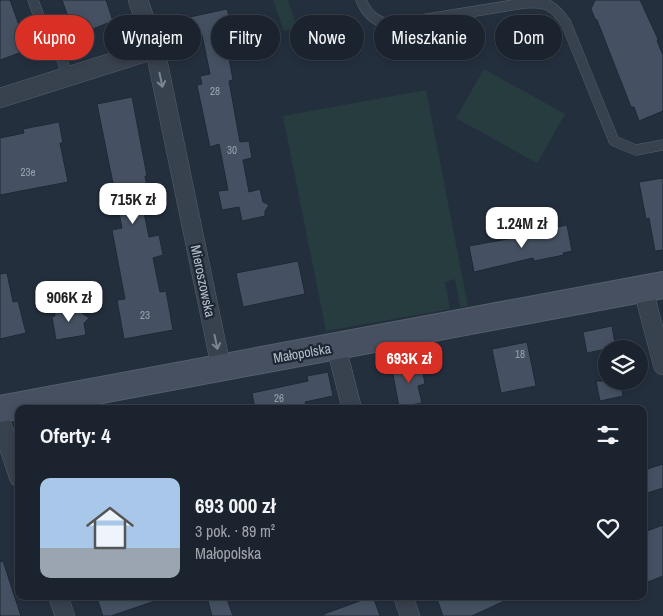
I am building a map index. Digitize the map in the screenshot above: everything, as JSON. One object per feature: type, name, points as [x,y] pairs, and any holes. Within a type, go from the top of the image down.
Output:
[{"type":"street","name":"Mieroszowska","points":[[138,0],[143,15]]},
{"type":"street","points":[[0,98],[120,60]]},
{"type":"street","name":"Mieroszowska","points":[[157,60],[221,367]]},
{"type":"street","points":[[653,287],[663,365]]},
{"type":"street","name":"Małopolska","points":[[21,405],[653,287]]},
{"type":"street","points":[[336,346],[351,405]]},
{"type":"street","name":"Małopolska","points":[[0,409],[15,406]]},
{"type":"street","points":[[0,420],[15,465]]},
{"type":"street","points":[[59,600],[65,616]]},
{"type":"street","points":[[404,600],[410,616]]},
{"type":"lane","points":[[33,0],[47,38],[62,60],[68,76]]},
{"type":"lane","points":[[361,0],[370,16],[379,22],[390,25],[525,3],[545,3],[559,14],[566,24],[614,141],[636,150],[663,145]]},
{"type":"green space","points":[[273,0],[288,0],[293,15],[290,15],[290,29],[284,31],[280,15],[278,15]]},
{"type":"green space","points":[[484,69],[565,114],[537,163],[456,118]]},
{"type":"green space","points":[[426,90],[468,306],[460,307],[455,279],[445,282],[450,309],[326,331],[283,116]]},
{"type":"building","points":[[0,0],[10,0],[15,15],[15,55],[0,60]]},
{"type":"building","points":[[62,0],[106,0],[111,15],[104,15],[104,25],[94,28],[94,15],[67,15]]},
{"type":"building","points":[[595,0],[640,0],[658,39],[657,41],[663,55],[663,111],[639,121],[634,107],[631,107],[591,9]]},
{"type":"building","points":[[227,9],[229,15],[211,15],[211,60],[229,60],[233,80],[229,81],[240,142],[249,141],[252,158],[243,160],[249,192],[260,189],[263,202],[269,205],[265,211],[265,216],[242,221],[239,207],[222,210],[218,191],[228,190],[219,144],[210,147],[197,85],[202,84],[200,76],[210,74],[201,35],[201,15],[199,15]]},
{"type":"building","points":[[132,97],[147,176],[145,176],[149,197],[141,198],[149,237],[159,235],[163,255],[153,258],[160,292],[166,291],[173,330],[124,339],[117,300],[125,299],[112,230],[122,228],[97,104]]},
{"type":"building","points":[[59,122],[63,143],[60,143],[68,182],[0,195],[0,138],[24,133],[23,129]]},
{"type":"building","points":[[663,178],[663,250],[655,251],[649,218],[646,219],[639,182]]},
{"type":"building","points":[[567,225],[572,251],[563,253],[564,255],[534,261],[533,258],[474,272],[469,246],[529,235],[528,233]]},
{"type":"building","points":[[298,261],[305,294],[243,307],[236,273]]},
{"type":"building","points":[[7,273],[13,302],[18,301],[26,333],[0,339],[0,274]]},
{"type":"building","points":[[81,305],[82,313],[89,318],[84,323],[86,335],[56,340],[52,317],[55,316],[54,310]]},
{"type":"building","points":[[612,326],[614,340],[598,340],[598,351],[587,353],[583,332]]},
{"type":"building","points":[[527,342],[536,386],[501,393],[492,349]]},
{"type":"building","points":[[421,363],[425,384],[418,386],[422,403],[399,405],[392,369]]},
{"type":"building","points":[[328,372],[333,396],[305,402],[306,405],[254,405],[252,393],[308,381],[307,376]]},
{"type":"building","points":[[596,381],[598,381],[598,390],[622,390],[623,396],[600,401]]},
{"type":"building","points":[[663,464],[663,488],[647,493],[647,469]]},
{"type":"building","points":[[663,525],[663,576],[648,582],[647,579],[647,531]]},
{"type":"building","points":[[3,561],[21,616],[0,616],[0,562]]},
{"type":"building","points":[[158,600],[111,616],[103,616],[98,601]]},
{"type":"building","points":[[227,600],[233,616],[212,616],[208,601]]},
{"type":"building","points":[[362,600],[374,600],[380,616],[324,616],[324,614]]},
{"type":"building","points":[[437,600],[506,600],[472,616],[443,616]]}]
